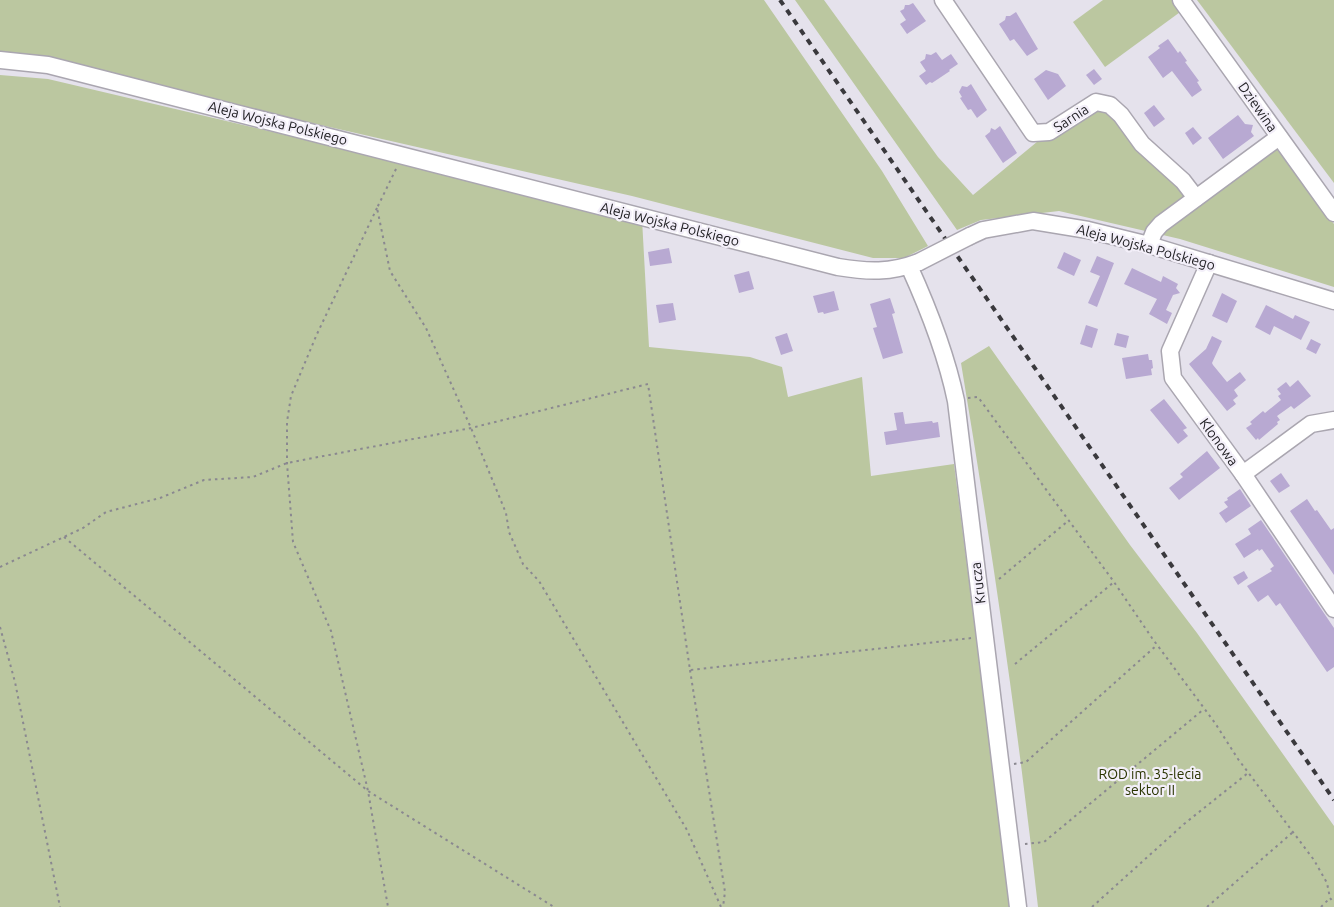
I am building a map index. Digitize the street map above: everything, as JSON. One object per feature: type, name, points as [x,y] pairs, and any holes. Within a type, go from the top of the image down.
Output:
[{"type":"street","name":"Sarnia","points":[[944,0],[1033,133],[1049,132],[1096,102],[1110,105],[1121,115],[1142,144],[1183,181],[1196,198]]},
{"type":"street","name":"Dziewina","points":[[1181,0],[1334,213]]},
{"type":"street","name":"Aleja Wojska Polskiego","points":[[0,60],[48,64],[838,267],[864,271],[887,271],[914,264],[983,230],[1033,221],[1088,230],[1148,245],[1334,301]]},
{"type":"street","points":[[1148,245],[1156,229],[1279,137]]},
{"type":"street","name":"Klonowa","points":[[1209,263],[1170,351],[1172,378],[1243,474],[1334,610]]},
{"type":"street","name":"Krucza","points":[[914,264],[950,370],[956,401],[1018,907]]},
{"type":"street","points":[[1243,474],[1311,424],[1334,420]]},
{"type":"path","points":[[388,907],[368,791],[331,632],[293,542],[287,463],[287,422],[291,396],[317,334],[402,156]]},
{"type":"path","points":[[377,208],[390,271],[426,328],[471,428],[506,513],[509,532],[524,564],[539,581],[687,830],[722,907]]},
{"type":"path","points":[[0,568],[83,528],[106,512],[160,498],[204,480],[253,477],[287,463],[471,428],[648,384],[724,892],[722,907]]},
{"type":"path","points":[[956,401],[978,396],[1114,582],[1248,773],[1293,832],[1327,883],[1330,898],[1334,903]]},
{"type":"path","points":[[998,579],[1068,521]]},
{"type":"path","points":[[64,537],[368,791],[554,907]]},
{"type":"path","points":[[1015,664],[1114,582]]},
{"type":"path","points":[[0,626],[15,682],[60,907]]},
{"type":"path","points":[[690,670],[972,638]]},
{"type":"path","points":[[1000,766],[1026,762],[1157,645]]},
{"type":"path","points":[[1010,846],[1044,842],[1204,709]]},
{"type":"path","points":[[1092,907],[1184,824],[1248,773]]},
{"type":"path","points":[[1207,907],[1293,832]]},
{"type":"path","points":[[1320,907],[1330,898]]},
{"type":"green space","points":[[0,0],[764,0],[882,171],[928,246],[904,258],[873,258],[632,196],[224,103],[0,57]]},
{"type":"green space","points":[[795,0],[824,0],[938,157],[973,195],[1049,132],[1096,102],[1196,198],[1272,143],[1334,224],[1334,287],[1180,239],[1059,211],[981,220],[957,230]]},
{"type":"green space","points":[[1103,0],[1181,0],[1187,7],[1105,67],[1073,22]]},
{"type":"green space","points":[[1197,0],[1334,0],[1334,183]]},
{"type":"green space","points":[[0,75],[48,79],[642,219],[649,347],[750,357],[782,367],[788,397],[862,377],[871,476],[954,464],[1011,907],[0,907]]},
{"type":"green space","name":"ROD im. 35-lecia sektor II","points":[[989,346],[1130,545],[1197,633],[1334,826],[1334,907],[1038,907],[1003,634],[961,363]]},
{"type":"building","points":[[913,3],[926,21],[907,34],[900,24],[906,20],[900,11],[904,9],[905,5]]},
{"type":"building","points":[[1016,12],[1038,49],[1027,56],[1014,39],[1010,41],[999,24],[1005,20],[1006,16]]},
{"type":"building","points":[[1168,39],[1178,53],[1180,51],[1187,61],[1185,62],[1199,81],[1197,82],[1202,90],[1192,97],[1172,71],[1163,78],[1148,57]]},
{"type":"building","points":[[936,52],[942,60],[951,54],[958,64],[932,83],[930,82],[926,85],[919,76],[926,71],[920,62],[925,59],[926,54],[931,55]]},
{"type":"building","points":[[1094,69],[1102,79],[1094,85],[1086,75]]},
{"type":"building","points":[[1046,70],[1058,74],[1066,86],[1048,100],[1034,79]]},
{"type":"building","points":[[971,84],[987,110],[977,118],[971,109],[968,110],[960,98],[962,97],[959,92],[962,86],[967,87]]},
{"type":"building","points":[[1154,105],[1165,119],[1154,127],[1144,113]]},
{"type":"building","points":[[1238,115],[1245,124],[1253,125],[1251,132],[1254,136],[1223,159],[1208,138]]},
{"type":"building","points":[[1000,126],[1017,153],[1003,163],[985,136],[990,132],[991,128],[995,130]]},
{"type":"building","points":[[1193,127],[1202,138],[1193,145],[1185,133]]},
{"type":"building","points":[[669,248],[672,263],[650,266],[648,252]]},
{"type":"building","points":[[1064,252],[1081,260],[1074,276],[1057,268]]},
{"type":"building","points":[[1097,256],[1114,263],[1097,307],[1088,303],[1100,276],[1090,272]]},
{"type":"building","points":[[1132,268],[1161,282],[1163,276],[1178,284],[1176,288],[1180,293],[1173,295],[1166,310],[1172,313],[1167,324],[1149,314],[1157,299],[1124,284]]},
{"type":"building","points":[[749,271],[754,289],[739,293],[734,275]]},
{"type":"building","points":[[834,291],[839,310],[824,314],[823,312],[818,313],[813,296]]},
{"type":"building","points":[[1222,293],[1237,301],[1227,323],[1212,316]]},
{"type":"building","points":[[890,298],[895,313],[892,314],[903,353],[883,359],[873,328],[877,327],[870,304]]},
{"type":"building","points":[[673,303],[676,320],[659,323],[656,305]]},
{"type":"building","points":[[1266,305],[1293,319],[1295,315],[1310,322],[1301,340],[1274,326],[1270,335],[1255,327]]},
{"type":"building","points":[[1086,325],[1098,329],[1092,348],[1080,344]]},
{"type":"building","points":[[787,333],[793,351],[781,355],[775,337]]},
{"type":"building","points":[[1117,333],[1129,336],[1126,348],[1114,345]]},
{"type":"building","points":[[1212,336],[1222,341],[1212,363],[1213,365],[1227,382],[1240,372],[1246,380],[1234,390],[1238,396],[1233,400],[1236,404],[1227,411],[1189,364],[1206,349]]},
{"type":"building","points":[[1311,339],[1321,344],[1316,354],[1306,349]]},
{"type":"building","points":[[1148,354],[1149,360],[1152,360],[1152,375],[1126,379],[1122,358]]},
{"type":"building","points":[[1298,380],[1311,396],[1294,409],[1291,406],[1277,416],[1280,420],[1277,422],[1278,424],[1259,440],[1258,438],[1256,440],[1246,428],[1252,424],[1250,422],[1281,400],[1278,396],[1281,394],[1277,389],[1286,382],[1290,387]]},
{"type":"building","points":[[1164,399],[1187,428],[1183,430],[1188,436],[1178,444],[1150,410]]},
{"type":"building","points":[[903,412],[905,424],[938,422],[940,437],[886,445],[884,432],[897,430],[894,413]]},
{"type":"building","points":[[1207,451],[1220,468],[1179,500],[1169,488],[1183,477],[1180,474]]},
{"type":"building","points":[[1281,473],[1290,486],[1279,493],[1270,481]]},
{"type":"building","points":[[1240,489],[1251,506],[1226,523],[1219,513],[1228,507],[1224,502],[1228,500],[1227,498]]},
{"type":"building","points":[[1307,499],[1331,530],[1334,528],[1334,575],[1290,511]]},
{"type":"building","points":[[1261,520],[1334,628],[1334,667],[1327,672],[1280,603],[1276,606],[1268,595],[1258,602],[1247,586],[1272,571],[1270,569],[1274,566],[1262,549],[1259,551],[1258,549],[1244,558],[1235,544],[1251,534],[1248,529]]},
{"type":"building","points":[[1244,571],[1248,578],[1238,585],[1233,577]]},
{"type":"railway","points":[[780,0],[1334,800]]}]
